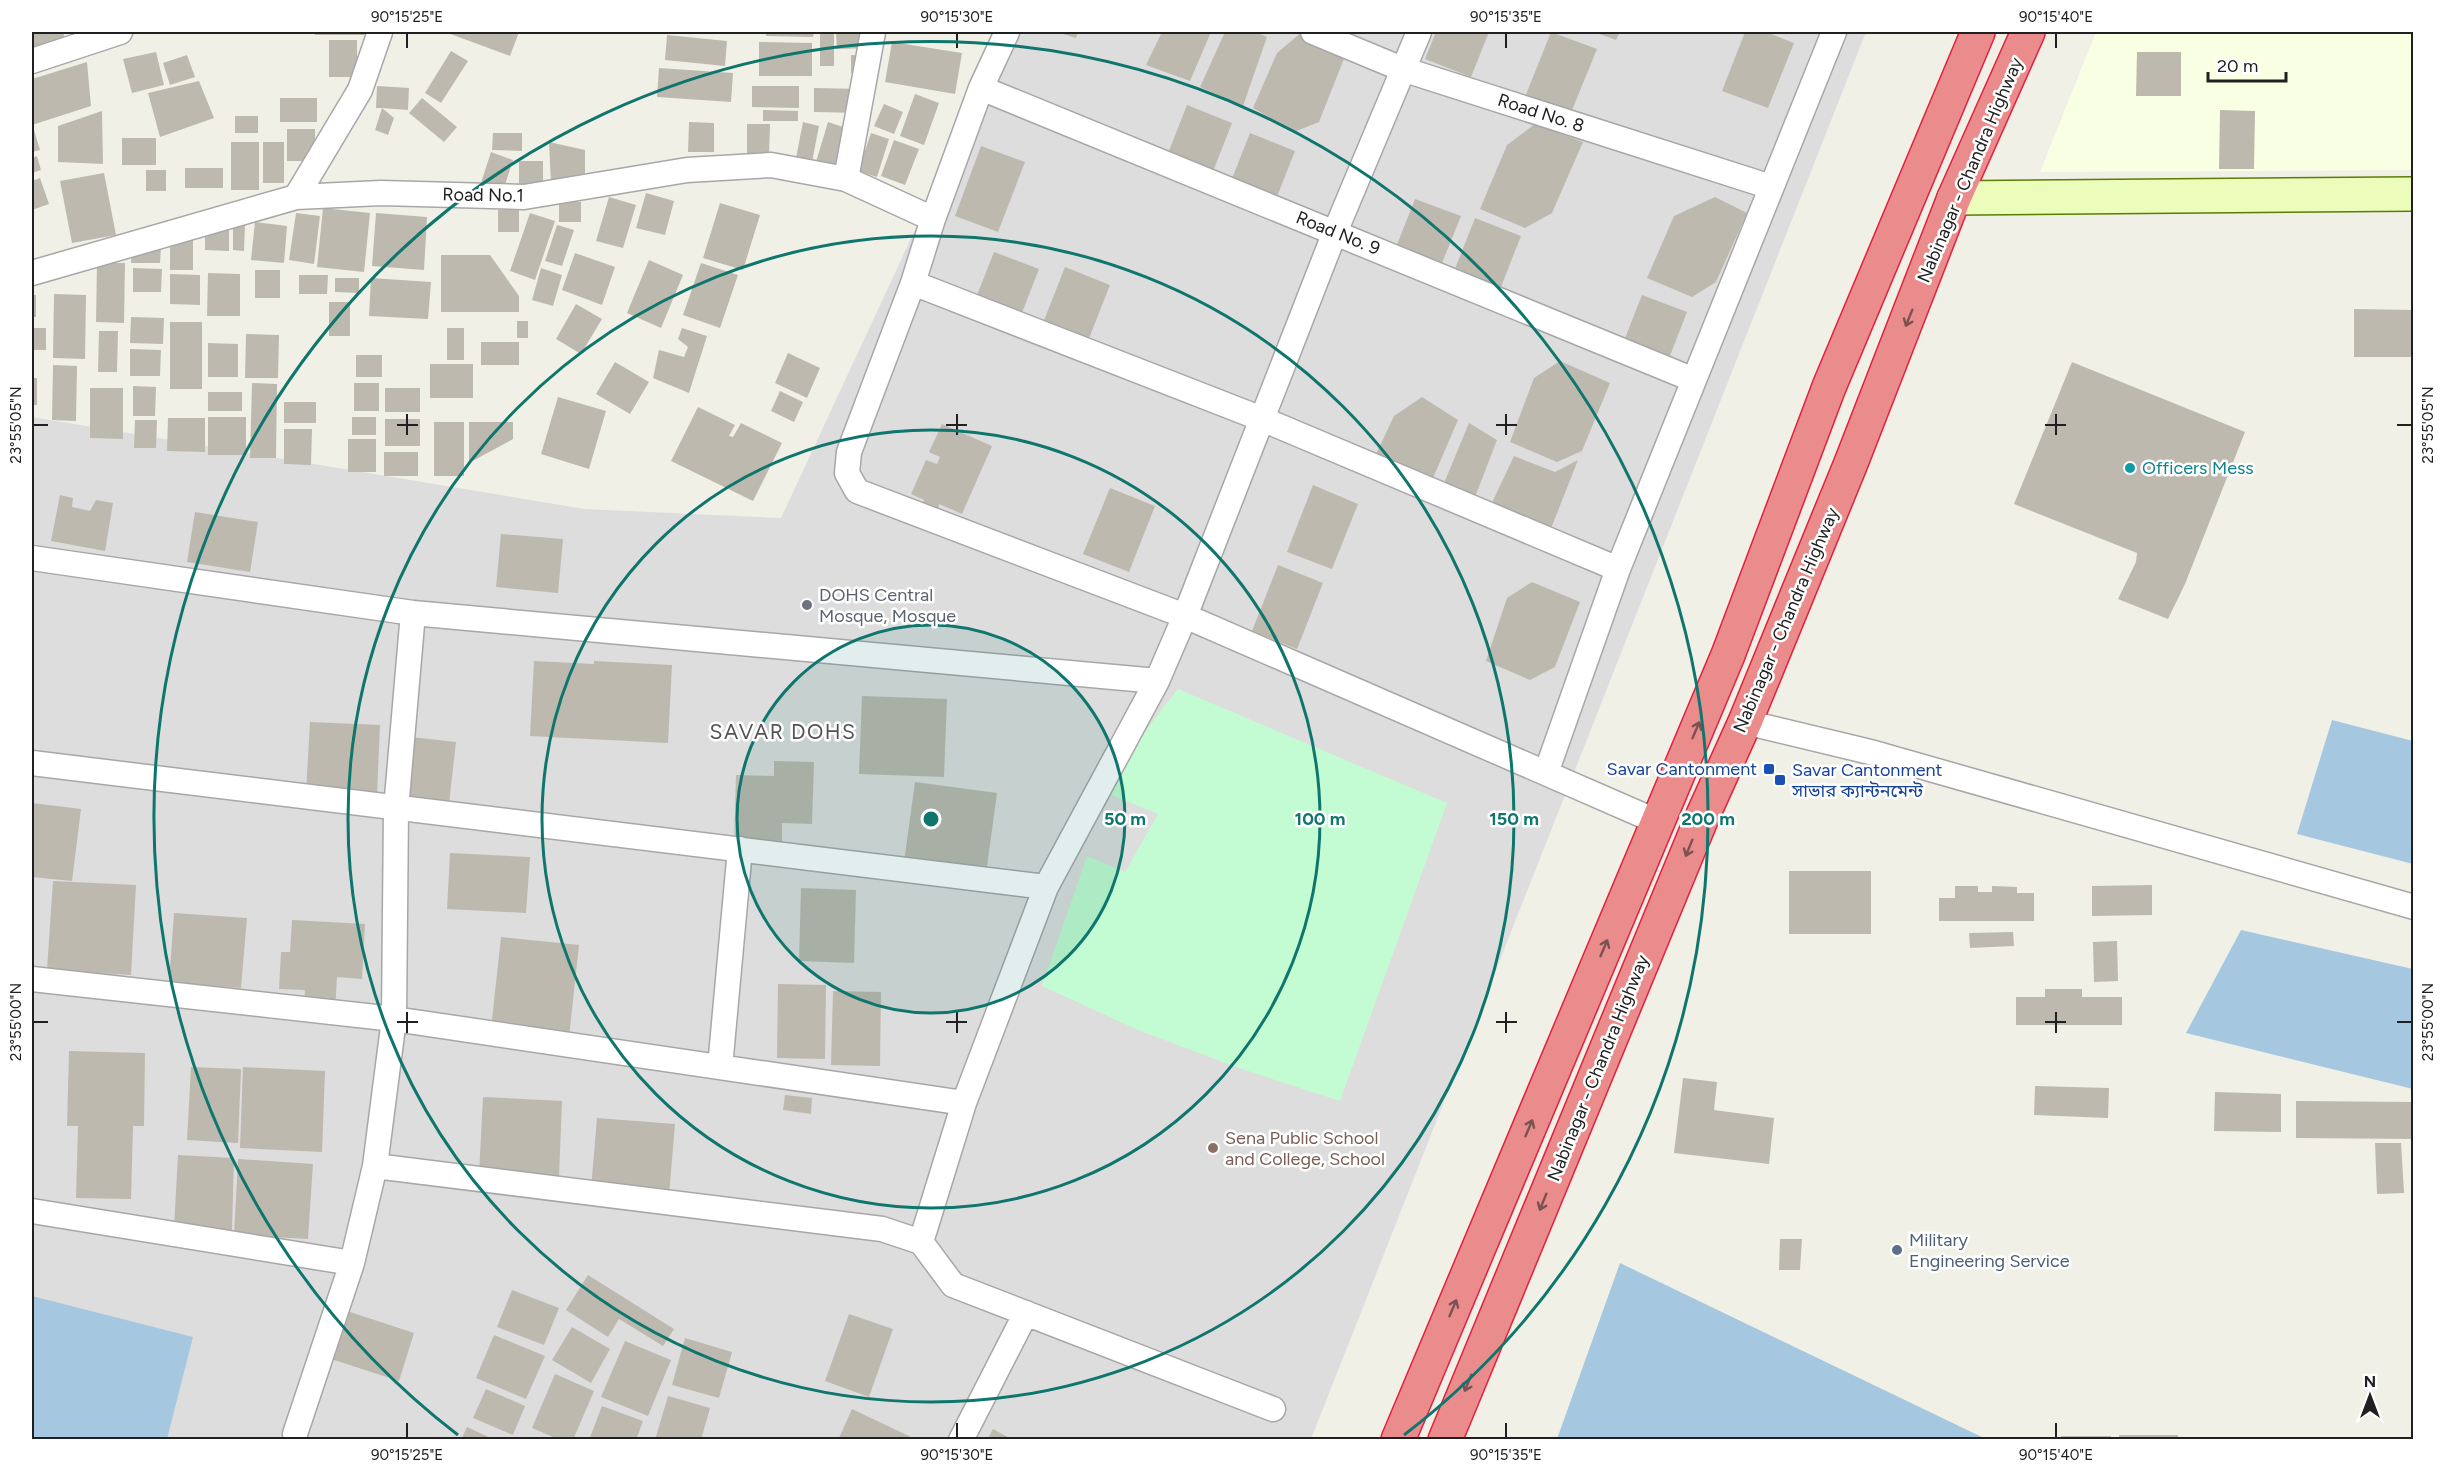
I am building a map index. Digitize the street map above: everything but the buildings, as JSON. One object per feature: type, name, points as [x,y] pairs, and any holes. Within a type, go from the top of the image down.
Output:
[{"type":"highway","points":[[1398,1440],[1728,655],[1829,387],[1978,32]]},
{"type":"highway","name":"Nabinagar - Chandra Highway","points":[[1445,1440],[1698,826],[1745,722],[1851,464],[1954,198],[2028,32]]},
{"type":"street","points":[[32,61],[120,32]]},
{"type":"street","points":[[296,197],[360,90],[380,32]]},
{"type":"street","points":[[846,179],[873,32]]},
{"type":"street","points":[[1007,32],[981,88],[933,219],[913,283],[849,452],[846,473],[857,491],[1185,616],[1658,822]]},
{"type":"street","name":"Road No. 8","points":[[1313,32],[1402,69],[1772,187]]},
{"type":"street","points":[[921,1242],[964,1103],[1046,887],[1158,681],[1335,232],[1419,32]]},
{"type":"street","points":[[1546,773],[1618,568],[1834,32]]},
{"type":"street","name":"Road No. 9","points":[[981,88],[1694,380]]},
{"type":"street","name":"Road No.1","points":[[32,273],[296,197],[381,193],[524,197],[687,170],[771,165],[846,179],[933,219]]},
{"type":"street","points":[[1954,198],[2414,194]]},
{"type":"street","points":[[913,283],[1262,419],[1618,568]]},
{"type":"street","points":[[32,558],[413,613],[1158,681]]},
{"type":"street","points":[[295,1434],[352,1263],[375,1166],[394,1019],[396,809],[413,613]]},
{"type":"street","points":[[1745,722],[1874,753],[2414,907]]},
{"type":"street","points":[[32,763],[1046,887]]},
{"type":"street","points":[[720,1067],[741,849]]},
{"type":"street","points":[[32,979],[394,1019],[964,1103]]},
{"type":"street","points":[[375,1166],[882,1229],[921,1242],[953,1285],[1273,1408]]},
{"type":"street","points":[[32,1211],[352,1263]]},
{"type":"street","points":[[961,1440],[1026,1313]]},
{"type":"shaded area","points":[[1007,32],[1866,32],[1311,1439],[32,1439],[32,417],[585,509],[781,518]]},
{"type":"shaded area","points":[[2096,32],[2413,32],[2413,170],[2040,172]]},
{"type":"green space","points":[[1178,689],[1447,803],[1340,1101],[1239,1068],[1138,1030],[1042,986],[1087,856],[1125,872],[1158,814],[1099,790]]},
{"type":"water","points":[[2332,720],[2413,741],[2413,864],[2297,834]]},
{"type":"water","points":[[2241,930],[2413,969],[2413,1089],[2186,1033]]},
{"type":"water","points":[[1620,1263],[1986,1439],[1557,1439]]},
{"type":"water","points":[[32,1296],[193,1337],[167,1439],[32,1439]]},
{"type":"place","name":"Officers Mess","points":[[2130,468]]},
{"type":"place","name":"DOHS Central Mosque, Mosque","points":[[807,605]]},
{"type":"place","name":"Savar Cantonment","points":[[1769,769]]},
{"type":"place","name":"Savar Cantonment সাভার ক্যান্টনমেন্ট","points":[[1780,780]]},
{"type":"place","name":"Sena Public School and College, School","points":[[1213,1148]]},
{"type":"place","name":"Military Engineering Service","points":[[1897,1250]]},
{"type":"district","name":"SAVAR DOHS","points":[[783,731]]}]
